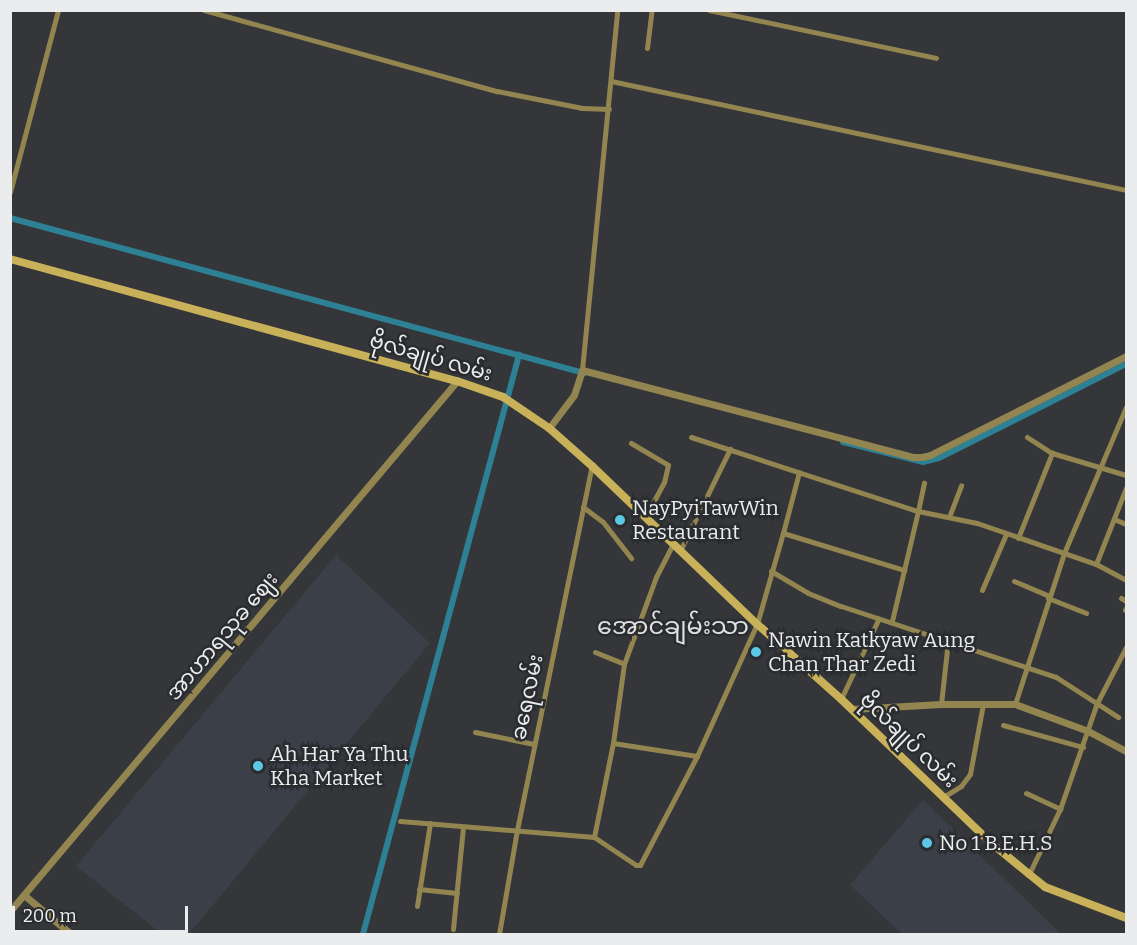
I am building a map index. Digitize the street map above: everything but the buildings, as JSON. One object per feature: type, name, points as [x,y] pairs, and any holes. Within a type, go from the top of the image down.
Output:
[{"type":"main road","name":"ဗိုလ်ချုပ် လမ်း","points":[[10,258],[457,381],[503,397],[549,428],[592,466],[757,624],[1029,874],[1045,886],[1126,918]]},
{"type":"street","points":[[10,192],[58,10]]},
{"type":"street","points":[[204,10],[497,91],[582,108],[609,109]]},
{"type":"street","points":[[549,428],[573,395],[583,372],[617,10]]},
{"type":"street","points":[[647,48],[652,10]]},
{"type":"street","points":[[709,10],[936,58]]},
{"type":"street","points":[[611,81],[1126,190]]},
{"type":"street","points":[[583,372],[922,457],[1126,356]]},
{"type":"street","name":"အာဟာရသုခ ဈေး","points":[[10,911],[457,381]]},
{"type":"street","points":[[1015,704],[1064,553],[1126,407]]},
{"type":"street","points":[[691,436],[918,511],[949,517],[1064,553],[1096,564],[1126,580]]},
{"type":"street","points":[[1027,437],[1052,453],[1126,475]]},
{"type":"street","points":[[631,443],[668,465],[664,482],[645,517]]},
{"type":"street","points":[[680,551],[730,449]]},
{"type":"street","points":[[1018,538],[1052,453]]},
{"type":"street","name":"ခရေလမ်း","points":[[499,934],[534,744],[592,466]]},
{"type":"street","points":[[400,821],[594,837],[636,865],[640,865],[697,756],[757,624],[799,472]]},
{"type":"street","points":[[892,621],[924,483]]},
{"type":"street","points":[[949,517],[961,485]]},
{"type":"street","points":[[1096,564],[1126,488]]},
{"type":"street","points":[[583,507],[603,522],[631,558]]},
{"type":"street","points":[[1114,519],[1126,524]]},
{"type":"street","points":[[783,533],[904,570]]},
{"type":"street","points":[[982,590],[1006,534]]},
{"type":"street","points":[[594,837],[613,742],[624,664],[656,577],[673,544]]},
{"type":"street","points":[[771,571],[808,593],[1056,677],[1119,717]]},
{"type":"street","points":[[1014,581],[1086,613]]},
{"type":"street","points":[[841,699],[879,618]]},
{"type":"street","points":[[941,704],[948,641]]},
{"type":"street","points":[[1029,874],[1060,809],[1097,703],[1126,647]]},
{"type":"street","points":[[595,652],[624,664]]},
{"type":"street","points":[[852,709],[941,704],[1015,704],[1088,731],[1126,751]]},
{"type":"street","points":[[943,797],[961,786],[970,774],[983,704]]},
{"type":"street","points":[[1003,725],[1083,747]]},
{"type":"street","points":[[475,732],[534,744]]},
{"type":"street","points":[[613,742],[697,756]]},
{"type":"street","points":[[1026,792],[1060,809]]},
{"type":"street","points":[[417,906],[430,823]]},
{"type":"street","points":[[453,929],[463,827]]},
{"type":"street","points":[[419,889],[457,893]]},
{"type":"street","points":[[24,895],[71,934]]},
{"type":"shaded area","name":"Ah Har Ya Thu Kha Market","points":[[336,555],[430,643],[189,934],[162,934],[76,866]]},
{"type":"shaded area","name":"No 1 B.E.H.S","points":[[923,800],[1061,934],[902,934],[850,885]]},
{"type":"waterway","points":[[10,218],[584,373]]},
{"type":"waterway","points":[[363,934],[519,355]]},
{"type":"waterway","points":[[843,442],[923,462],[939,458],[1126,364]]},
{"type":"place","name":"NayPyiTawWin Restaurant","points":[[620,520]]},
{"type":"place","name":"Nawin Katkyaw Aung Chan Thar Zedi","points":[[756,652]]},
{"type":"place","name":"Ah Har Ya Thu Kha Market","points":[[258,766]]},
{"type":"place","name":"No 1 B.E.H.S","points":[[927,843]]},
{"type":"district","name":"အောင်ချမ်းသာ","points":[[673,627]]}]
